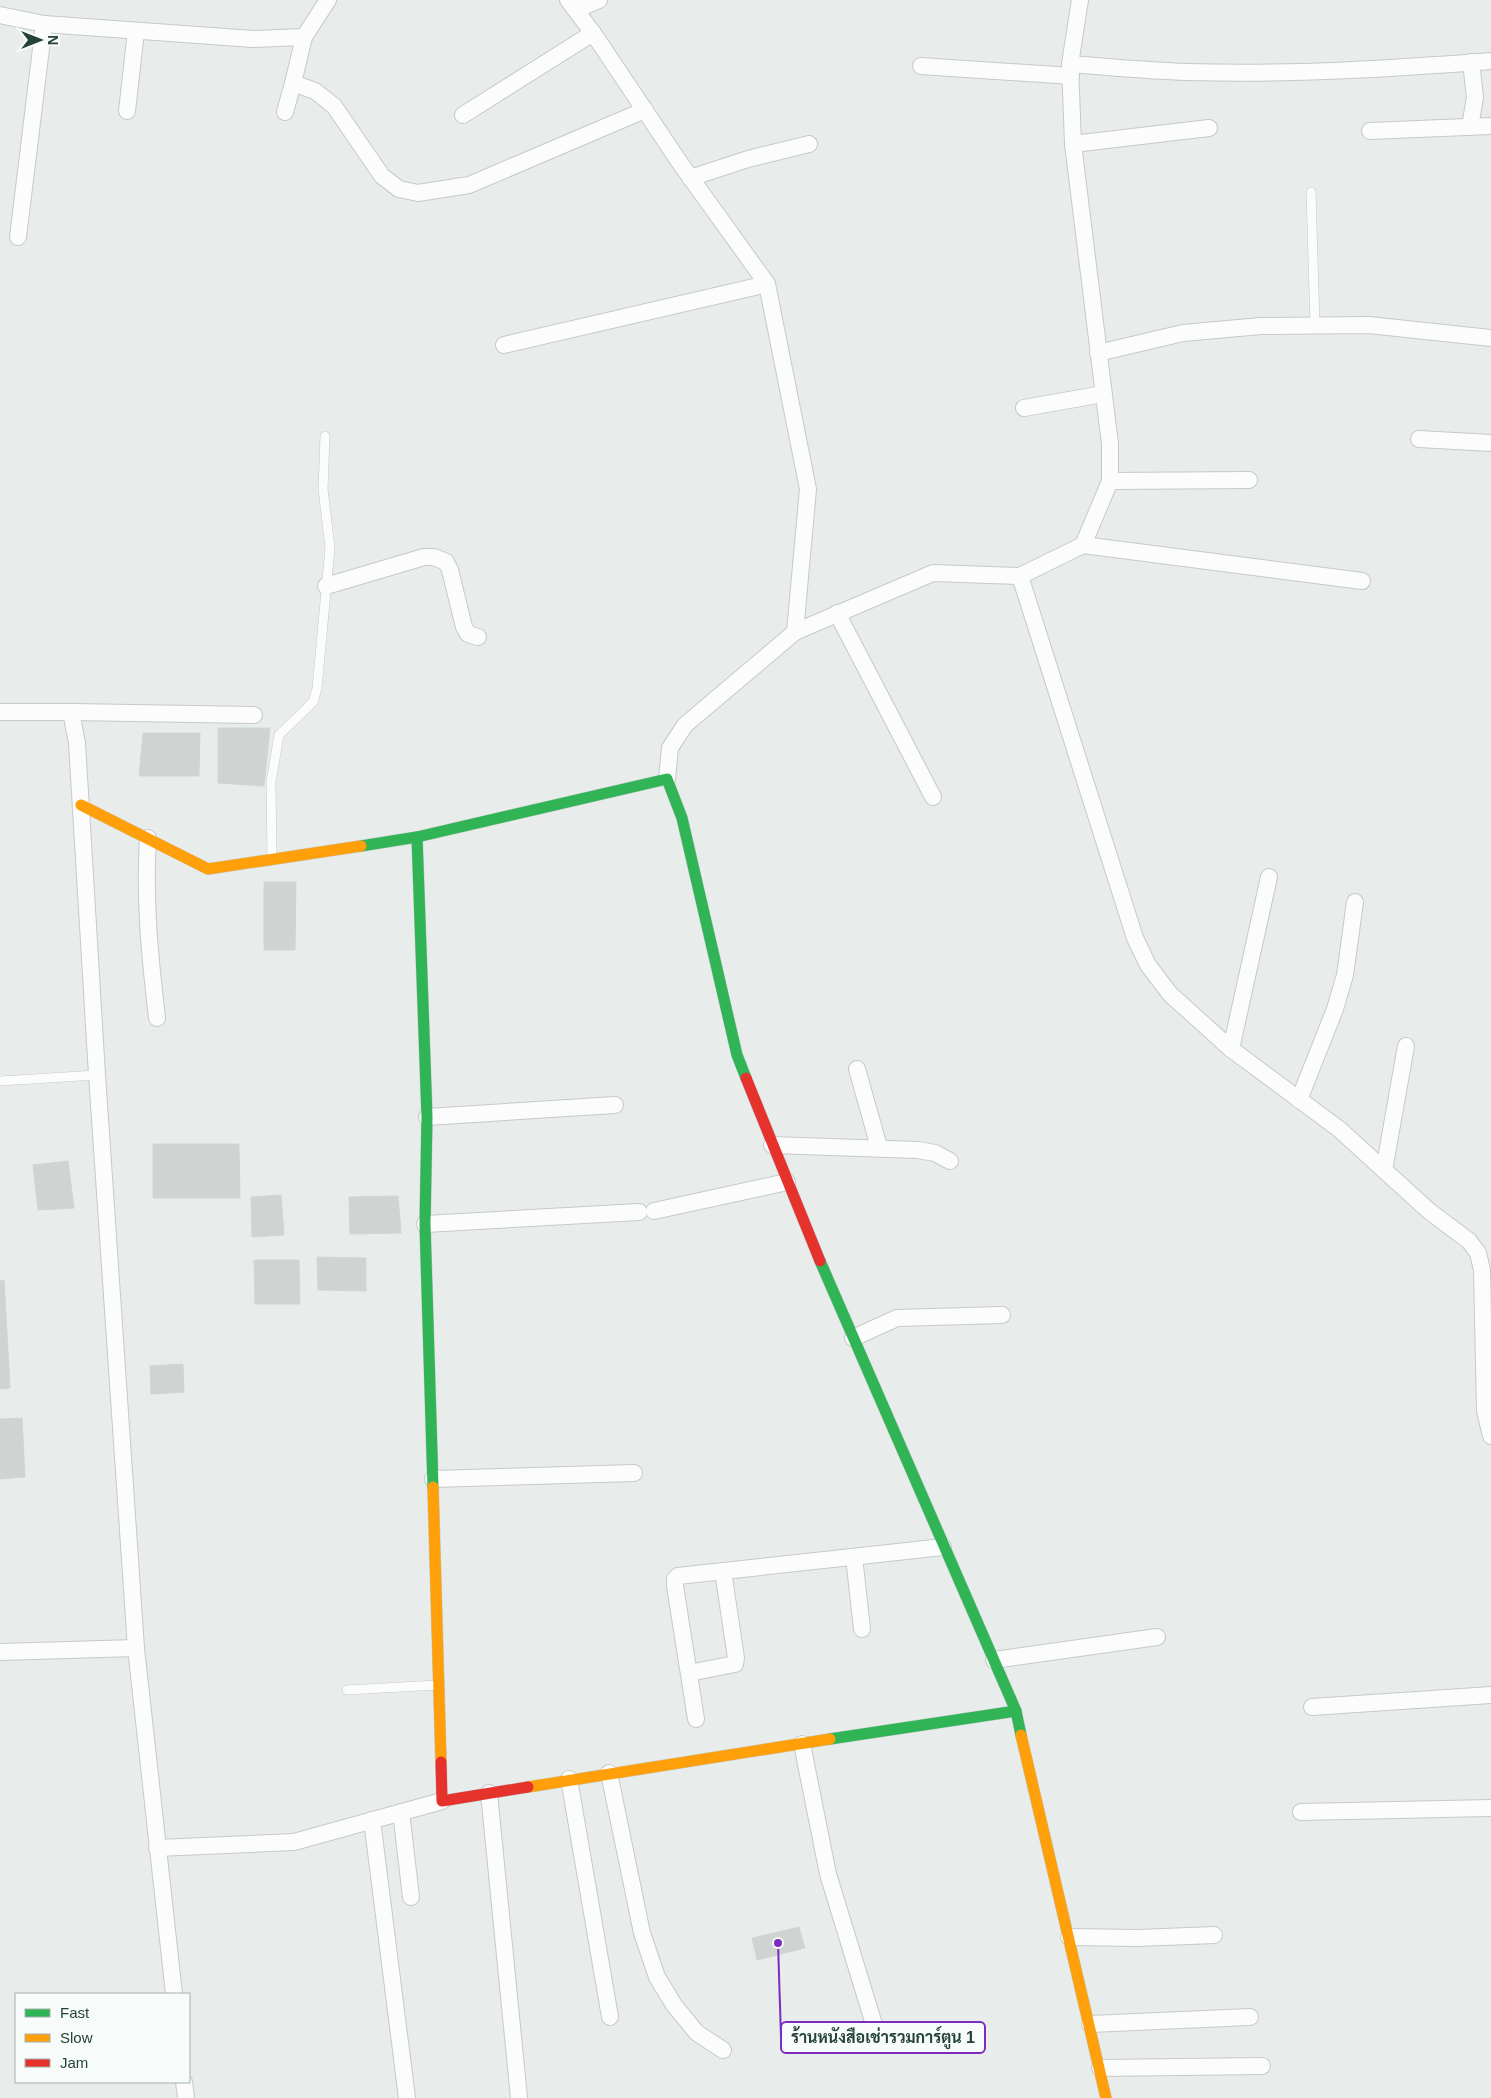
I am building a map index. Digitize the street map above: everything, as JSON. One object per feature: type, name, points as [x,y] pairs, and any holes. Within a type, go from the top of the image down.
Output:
[{"type":"street","points":[[285,112],[304,37],[328,0]]},
{"type":"street","points":[[599,0],[572,5],[593,33],[690,178],[767,284],[808,489],[795,632]]},
{"type":"street","points":[[1080,0],[1070,70],[1073,144],[1110,444],[1110,481],[1083,545]]},
{"type":"street","points":[[0,15],[44,24],[136,31],[253,39],[304,37]]},
{"type":"street","points":[[18,237],[44,24]]},
{"type":"street","points":[[127,111],[136,31]]},
{"type":"street","points":[[463,115],[593,33]]},
{"type":"street","points":[[921,66],[1254,72],[1377,70],[1491,61]]},
{"type":"street","points":[[1470,127],[1474,97],[1471,62]]},
{"type":"street","points":[[293,83],[315,91],[334,106],[382,176],[399,189],[418,193],[469,185],[645,110]]},
{"type":"street","points":[[1370,131],[1491,126]]},
{"type":"street","points":[[1073,144],[1209,128]]},
{"type":"street","points":[[690,178],[748,159],[809,144]]},
{"type":"street","points":[[504,345],[767,284]]},
{"type":"street","points":[[1098,354],[1183,333],[1261,326],[1369,325],[1491,338]]},
{"type":"street","points":[[1024,408],[1103,394]]},
{"type":"street","points":[[1419,439],[1491,442]]},
{"type":"street","points":[[1110,481],[1249,480]]},
{"type":"street","points":[[1106,2098],[1016,1711],[853,1338],[787,1182],[737,1055],[682,818],[667,779],[670,748],[686,725],[795,632],[933,572],[1020,576],[1083,545],[1362,581]]},
{"type":"street","points":[[326,586],[424,557],[434,557],[446,562],[450,570],[464,627],[468,634],[478,637]]},
{"type":"street","points":[[1020,576],[1135,938],[1148,965],[1170,994],[1232,1049],[1339,1130],[1429,1211],[1469,1240],[1478,1253],[1482,1270],[1488,1363],[1485,1411],[1491,1436]]},
{"type":"street","points":[[837,613],[932,797]]},
{"type":"street","points":[[0,712],[254,715]]},
{"type":"street","points":[[71,712],[77,743],[97,1075],[136,1648],[174,1993]]},
{"type":"street","points":[[81,805],[208,869],[417,837],[667,779]]},
{"type":"street","points":[[417,837],[427,1117],[426,1224],[442,1801]]},
{"type":"street","points":[[148,838],[145,883],[148,946],[157,1018]]},
{"type":"street","points":[[1232,1049],[1269,877]]},
{"type":"street","points":[[1299,1100],[1345,975],[1355,902]]},
{"type":"street","points":[[1384,1170],[1406,1046]]},
{"type":"street","points":[[857,1069],[879,1148]]},
{"type":"street","points":[[427,1117],[615,1105]]},
{"type":"street","points":[[772,1145],[926,1151],[935,1153],[950,1161]]},
{"type":"street","points":[[426,1224],[646,1211],[787,1182]]},
{"type":"street","points":[[853,1338],[897,1318],[1002,1315]]},
{"type":"street","points":[[433,1479],[634,1474]]},
{"type":"street","points":[[696,1719],[675,1579],[678,1576],[943,1547]]},
{"type":"street","points":[[854,1557],[862,1629]]},
{"type":"street","points":[[689,1673],[735,1664],[736,1658],[723,1571]]},
{"type":"street","points":[[994,1660],[1156,1637]]},
{"type":"street","points":[[0,1652],[136,1648]]},
{"type":"street","points":[[1312,1707],[1491,1694]]},
{"type":"street","points":[[157,1848],[294,1842],[442,1801],[570,1779],[1016,1711]]},
{"type":"street","points":[[802,1744],[828,1874],[880,2044]]},
{"type":"street","points":[[609,1773],[642,1933],[657,1977],[674,2005],[697,2033],[723,2050]]},
{"type":"street","points":[[570,1779],[610,2017]]},
{"type":"street","points":[[489,1793],[519,2098]]},
{"type":"street","points":[[1302,1812],[1491,1808]]},
{"type":"street","points":[[401,1812],[411,1897]]},
{"type":"street","points":[[372,1820],[407,2098]]},
{"type":"street","points":[[1069,1937],[1138,1938],[1214,1935]]},
{"type":"street","points":[[1090,2024],[1250,2017]]},
{"type":"street","points":[[1100,2068],[1262,2066]]},
{"type":"street","points":[[184,2083],[186,2098]]},
{"type":"lane","points":[[1311,192],[1315,325]]},
{"type":"lane","points":[[272,859],[270,782],[279,735],[313,702],[317,688],[330,548],[323,489],[325,436]]},
{"type":"lane","points":[[0,1081],[97,1075]]},
{"type":"lane","points":[[347,1690],[440,1684]]},
{"type":"building","points":[[218,728],[270,728],[264,786],[218,783]]},
{"type":"building","points":[[143,733],[200,733],[199,776],[139,776]]},
{"type":"building","points":[[264,882],[296,882],[295,950],[264,950]]},
{"type":"building","points":[[153,1144],[239,1144],[240,1198],[153,1198]]},
{"type":"building","points":[[68,1161],[74,1208],[38,1210],[33,1165]]},
{"type":"building","points":[[281,1195],[284,1235],[252,1237],[251,1197]]},
{"type":"building","points":[[398,1196],[401,1233],[350,1234],[349,1197]]},
{"type":"building","points":[[317,1257],[366,1258],[366,1291],[318,1290]]},
{"type":"building","points":[[254,1260],[299,1260],[300,1304],[255,1304]]},
{"type":"building","points":[[4,1280],[10,1388],[0,1389],[0,1281]]},
{"type":"building","points":[[183,1364],[184,1392],[151,1394],[150,1366]]},
{"type":"building","points":[[22,1418],[25,1477],[0,1479],[0,1419]]},
{"type":"building","points":[[799,1927],[805,1948],[757,1960],[752,1938]]},
{"type":"traffic: fast","points":[[361,846],[417,837],[667,779],[682,818],[737,1055],[746,1078]]},
{"type":"traffic: fast","points":[[417,837],[427,1117],[425,1224],[433,1487]]},
{"type":"traffic: fast","points":[[820,1261],[1016,1711],[1021,1735]]},
{"type":"traffic: fast","points":[[830,1739],[1016,1711]]},
{"type":"traffic: slow","points":[[81,805],[208,869],[361,846]]},
{"type":"traffic: slow","points":[[433,1487],[441,1762]]},
{"type":"traffic: slow","points":[[1021,1735],[1106,2098]]},
{"type":"traffic: slow","points":[[528,1787],[830,1739]]},
{"type":"traffic: jam","points":[[746,1078],[820,1261]]},
{"type":"traffic: jam","points":[[441,1762],[442,1801],[528,1787]]},
{"type":"place","name":"ร้านหนังสือเช่ารวมการ์ตูน 1","points":[[778,1943]]}]
